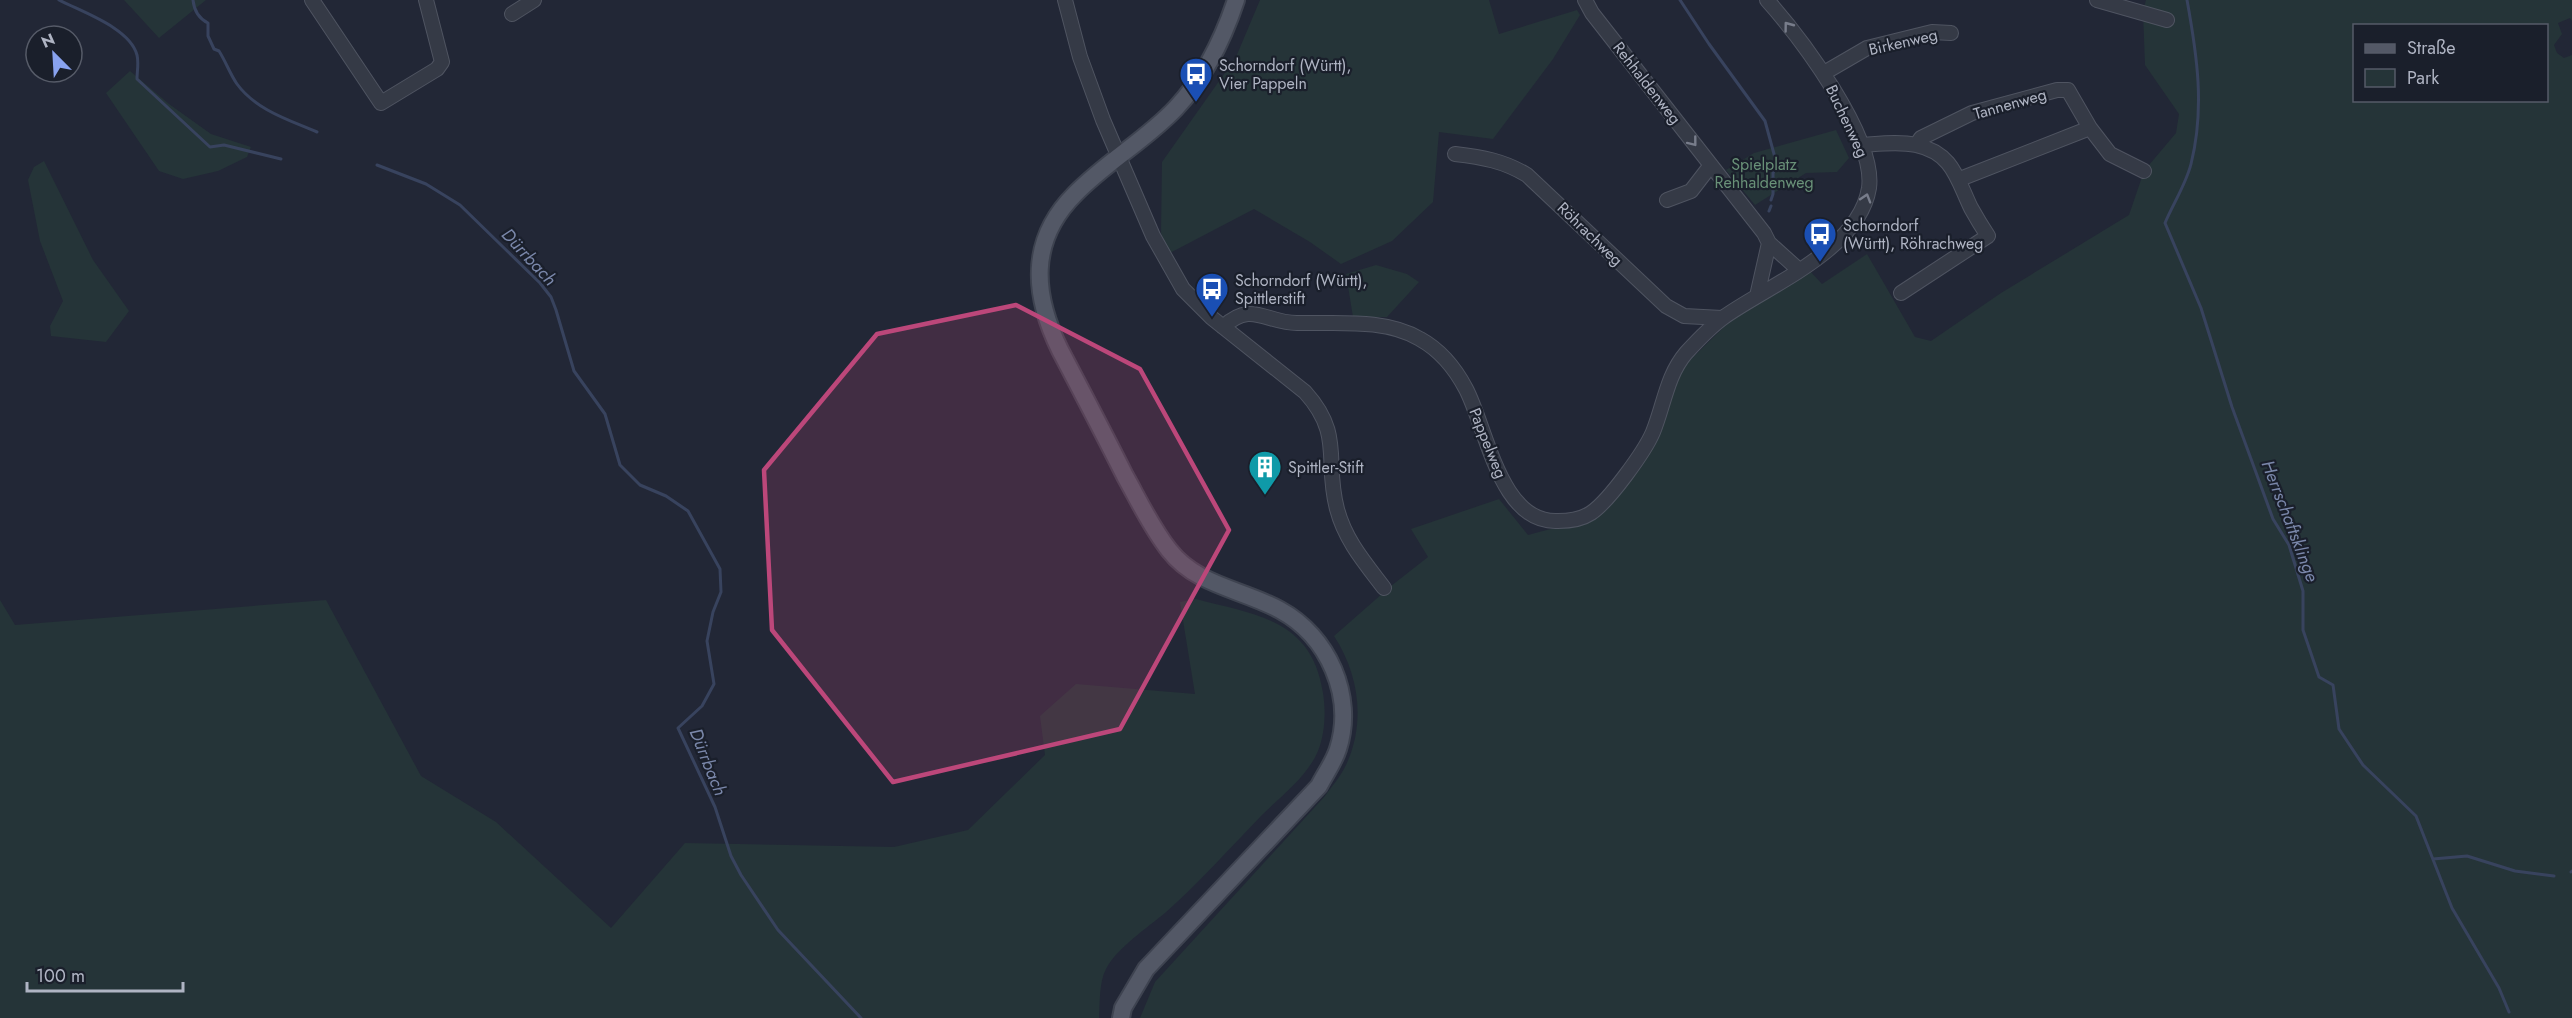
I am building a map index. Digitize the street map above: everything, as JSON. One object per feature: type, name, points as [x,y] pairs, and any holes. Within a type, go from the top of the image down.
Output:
[{"type":"main road","points":[[1121,1018],[1128,998],[1146,969],[1319,786],[1337,751],[1342,728],[1342,700],[1336,675],[1322,646],[1306,628],[1280,610],[1193,573],[1170,551],[1149,521],[1048,325],[1039,288],[1041,262],[1050,228],[1075,194],[1152,132],[1185,98],[1218,46],[1236,0]]},
{"type":"street","points":[[312,0],[381,103],[437,69],[447,58],[426,0]]},
{"type":"street","points":[[512,14],[534,0]]},
{"type":"street","points":[[1065,0],[1080,57],[1103,120],[1153,236],[1183,290],[1223,327],[1305,392],[1317,405],[1328,423],[1335,501],[1342,524],[1352,544],[1384,588]]},
{"type":"street","name":"Rehhaldenweg","points":[[1585,0],[1592,13],[1751,216],[1768,243],[1799,270]]},
{"type":"street","name":"Buchenweg","points":[[1767,0],[1824,73],[1861,144],[1869,184],[1866,202],[1854,224],[1838,240],[1799,270]]},
{"type":"street","points":[[2097,0],[2167,20]]},
{"type":"street","name":"Birkenweg","points":[[1824,73],[1867,48],[1932,32],[1951,33]]},
{"type":"street","name":"Tannenweg","points":[[1916,145],[1921,138],[1972,113],[2057,90],[2068,90],[2090,128],[2110,154],[2144,171]]},
{"type":"street","points":[[1959,179],[2090,128]]},
{"type":"street","points":[[1861,144],[1916,145],[1936,152],[1947,162],[1959,179],[1971,207],[1988,236],[1901,294]]},
{"type":"street","name":"Röhrachweg","points":[[1455,154],[1510,164],[1527,175],[1666,306],[1684,316],[1722,318]]},
{"type":"street","points":[[1667,200],[1691,191],[1711,165]]},
{"type":"street","points":[[1757,296],[1768,243]]},
{"type":"street","name":"Pappelweg","points":[[1223,327],[1231,319],[1247,312],[1291,323],[1385,326],[1401,329],[1421,339],[1447,362],[1467,390],[1503,482],[1513,498],[1526,512],[1538,518],[1554,521],[1572,520],[1589,514],[1604,502],[1653,434],[1675,369],[1686,354],[1722,318],[1799,270]]},
{"type":"highlighted area","points":[[1016,305],[1140,369],[1229,530],[1120,729],[893,782],[772,630],[764,470],[877,334]]},
{"type":"green space","points":[[124,0],[206,0],[159,38]]},
{"type":"green space","points":[[1260,0],[1489,0],[1499,34],[1577,10],[1580,15],[1553,59],[1493,139],[1439,132],[1433,202],[1392,241],[1341,264],[1310,242],[1254,209],[1168,254],[1161,233],[1162,162],[1236,57]]},
{"type":"green space","points":[[2146,0],[2572,0],[2572,21],[2570,18],[2558,23],[2562,34],[2554,45],[2557,53],[2564,58],[2572,55],[2572,1018],[1140,1018],[1155,982],[1325,796],[1344,769],[1356,732],[1357,699],[1349,666],[1334,636],[1428,557],[1411,529],[1499,499],[1528,535],[1584,520],[1653,442],[1683,367],[1728,323],[1809,270],[1822,284],[1867,254],[1915,337],[1931,341],[2001,293],[2129,215],[2144,171],[2176,133],[2179,114],[2145,65],[2143,11]]},
{"type":"green space","points":[[130,71],[169,104],[211,134],[251,147],[247,157],[218,171],[183,179],[159,171],[106,93]]},
{"type":"green space","name":"Spielplatz Rehhaldenweg","points":[[1836,130],[1849,158],[1837,172],[1806,173],[1755,205],[1726,170],[1754,153]]},
{"type":"green space","points":[[44,161],[93,260],[129,311],[106,342],[51,336],[50,326],[63,301],[40,241],[28,180],[34,167]]},
{"type":"green space","points":[[1376,265],[1407,274],[1419,282],[1387,317],[1353,317],[1346,274]]},
{"type":"green space","points":[[1196,599],[1260,616],[1278,624],[1294,635],[1307,649],[1317,668],[1323,693],[1325,715],[1322,737],[1313,760],[1293,786],[1190,890],[1111,961],[1102,980],[1099,1018],[0,1018],[0,600],[15,625],[326,600],[421,776],[496,822],[611,928],[685,843],[894,847],[968,830],[1045,755],[1040,716],[1076,684],[1195,694],[1180,602]]},
{"type":"waterway","points":[[59,0],[104,22],[125,37],[133,45],[137,55],[137,79],[210,147],[224,145],[281,159]]},
{"type":"waterway","name":"Dürrbach","points":[[193,0],[197,13],[208,23],[208,36],[214,49],[219,51],[245,93],[274,113],[317,132]]},
{"type":"waterway","points":[[1680,0],[1765,121],[1777,165],[1773,173],[1771,200]]},
{"type":"waterway","name":"Herrschaftsklinge","points":[[2187,0],[2198,82],[2198,122],[2189,171],[2165,223],[2201,308],[2232,407],[2273,519],[2289,545],[2303,591],[2303,630],[2319,677],[2333,685],[2339,729],[2363,765],[2416,816],[2452,908],[2499,988],[2509,1012]]},
{"type":"waterway","name":"Dürrbach","points":[[377,165],[426,184],[460,205],[540,283],[551,297],[574,371],[605,414],[620,465],[640,485],[666,496],[688,511],[720,569],[721,592],[713,612],[707,641],[714,684],[702,706],[678,728],[715,807],[731,856],[741,875],[778,930],[861,1018]]},
{"type":"waterway","points":[[1769,211],[1771,206]]},
{"type":"waterway","points":[[2433,859],[2467,856],[2515,871],[2554,876]]},
{"type":"place","name":"Schorndorf (Württ), Vier Pappeln","points":[[1196,103]]},
{"type":"place","name":"Schorndorf (Württ), Röhrachweg","points":[[1820,263]]},
{"type":"place","name":"Schorndorf (Württ), Spittlerstift","points":[[1212,318]]},
{"type":"place","name":"Spittler-Stift","points":[[1265,496]]}]
